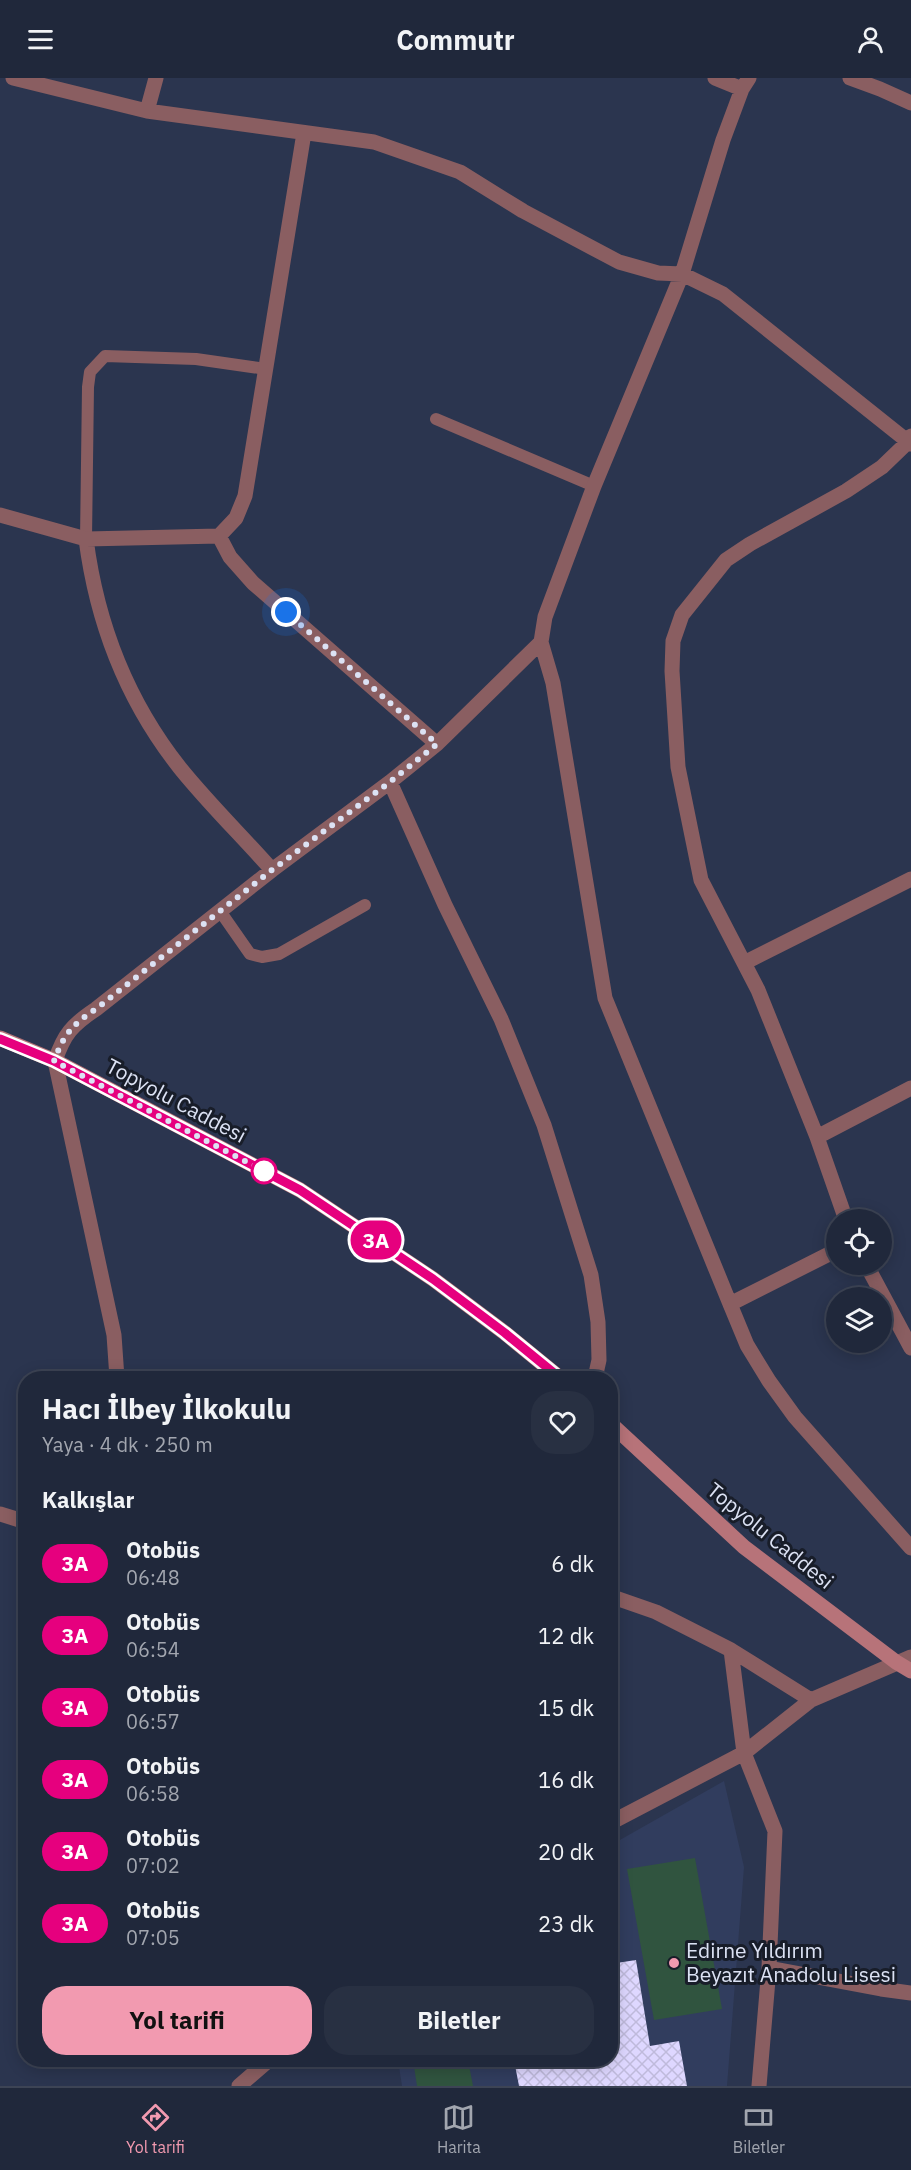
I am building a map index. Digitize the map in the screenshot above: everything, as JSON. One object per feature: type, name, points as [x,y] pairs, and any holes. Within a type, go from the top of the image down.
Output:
[{"type":"street","points":[[13,78],[147,111],[374,142],[460,172],[523,211],[620,262],[658,273],[682,274],[723,294],[910,441],[882,467],[846,491],[750,544],[726,560],[682,615],[673,641],[672,671],[678,767],[701,880],[758,990],[817,1137],[842,1209]]},
{"type":"street","points":[[147,111],[156,78]]},
{"type":"street","points":[[715,78],[746,84],[723,140],[682,274],[594,486],[546,617],[541,642],[553,683],[605,998],[747,1345],[768,1382],[795,1417],[911,1548]]},
{"type":"street","points":[[850,78],[880,88],[911,103]]},
{"type":"street","points":[[0,514],[86,539],[219,536],[236,518],[245,496],[304,133]]},
{"type":"street","points":[[219,536],[230,557],[253,583],[437,744]]},
{"type":"street","points":[[86,539],[101,620],[128,687],[180,768],[272,870]]},
{"type":"street","points":[[117,1371],[114,1335],[54,1061],[62,1040],[74,1024],[437,744],[541,642]]},
{"type":"street","points":[[390,782],[445,905],[501,1019],[544,1125],[591,1275],[598,1322],[599,1360],[597,1371]]},
{"type":"street","points":[[744,963],[911,879]]},
{"type":"street","name":"Topyolu Caddesi","points":[[0,1038],[54,1061],[300,1190],[433,1279],[551,1371]]},
{"type":"street","points":[[817,1137],[911,1088]]},
{"type":"street","points":[[730,1304],[826,1256]]},
{"type":"street","points":[[872,1275],[911,1348]]},
{"type":"street","name":"Topyolu Caddesi","points":[[618,1430],[744,1547],[904,1659],[911,1671]]},
{"type":"street","points":[[0,1514],[18,1520]]},
{"type":"street","points":[[618,1599],[656,1612],[731,1650],[811,1700]]},
{"type":"street","points":[[731,1650],[744,1753],[774,1831],[769,1968],[759,2086]]},
{"type":"street","points":[[618,1818],[744,1753],[811,1700],[904,1659]]},
{"type":"street","points":[[769,1968],[911,1993]]},
{"type":"street","points":[[239,2086],[253,2080],[263,2067]]},
{"type":"lane","points":[[86,539],[88,387],[90,372],[105,356],[195,359],[266,369]]},
{"type":"lane","points":[[436,420],[594,486]]},
{"type":"lane","points":[[220,911],[250,954],[262,957],[279,954],[365,905]]},
{"type":"shaded area","name":"Edirne Yıldırım Beyazıt Anadolu Lisesi","points":[[724,1781],[744,1867],[727,2086],[402,2086],[399,2067],[618,2067],[618,1841]]},
{"type":"green space","points":[[695,1858],[722,2009],[654,2020],[627,1869]]},
{"type":"green space","points":[[414,2067],[469,2067],[473,2086],[417,2086]]},
{"type":"building","points":[[636,1960],[650,2046],[679,2041],[687,2086],[519,2086],[515,2067],[618,2067],[618,1963]]},
{"type":"bus line","name":"3A","points":[[0,1039],[54,1061],[300,1190],[433,1279],[551,1371]]},
{"type":"place","name":"Edirne Yıldırım Beyazıt Anadolu Lisesi","points":[[674,1963]]},
{"type":"route","points":[[264,1171],[54,1061],[62,1040],[74,1024],[437,744],[286,612]]}]
